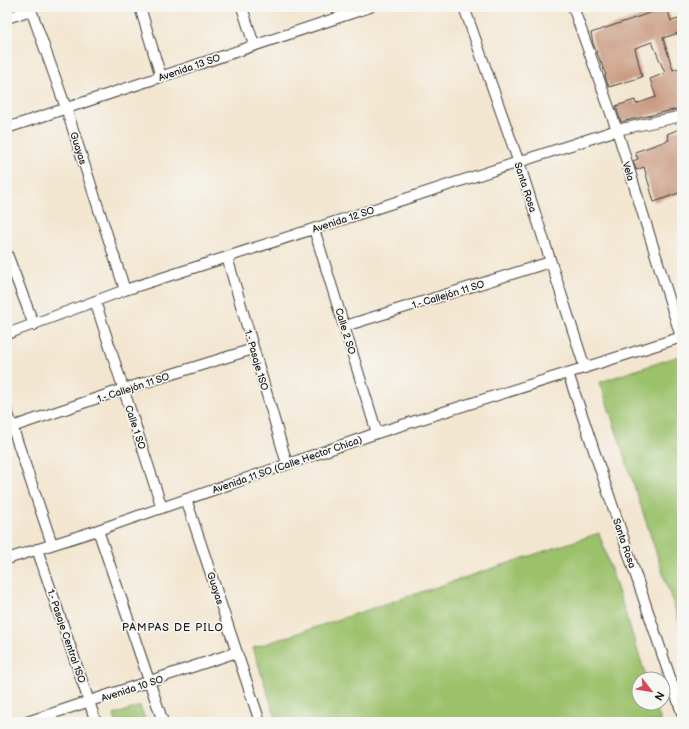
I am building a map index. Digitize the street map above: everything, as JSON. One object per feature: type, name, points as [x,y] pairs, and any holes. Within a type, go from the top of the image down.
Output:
[{"type":"street","points":[[140,7],[161,77]]},
{"type":"street","points":[[242,7],[254,45]]},
{"type":"street","name":"Avenida 13 SO","points":[[7,128],[370,7]]},
{"type":"street","name":"Santa Rosa","points":[[464,7],[519,163],[585,368]]},
{"type":"street","name":"Vela","points":[[573,7],[617,130],[682,337]]},
{"type":"street","points":[[7,18],[31,8]]},
{"type":"street","name":"Guayas","points":[[31,8],[66,108],[125,290]]},
{"type":"street","name":"Avenida 12 SO","points":[[7,334],[125,290],[617,130],[682,116]]},
{"type":"street","name":"Calle 2 SO","points":[[314,228],[377,433]]},
{"type":"street","points":[[7,254],[34,325]]},
{"type":"street","name":"1.- Pasaje 1SO","points":[[226,257],[288,464]]},
{"type":"street","name":"1.- Callejón 11 SO","points":[[345,326],[550,262]]},
{"type":"street","name":"Calle 1 SO","points":[[96,301],[162,508]]},
{"type":"street","name":"Avenida 11 SO (Calle Hector Chica)","points":[[7,559],[98,530],[377,433],[682,337]]},
{"type":"street","name":"1.- Callejón 11 SO","points":[[12,427],[124,389],[253,348]]},
{"type":"street","name":"Santa Rosa","points":[[568,373],[682,713]]},
{"type":"street","points":[[7,411],[52,544]]},
{"type":"street","name":"Guayas","points":[[186,499],[260,722]]},
{"type":"street","points":[[98,530],[163,722]]},
{"type":"street","name":"1.- Pasaje Central 1SO","points":[[37,549],[96,722]]},
{"type":"street","name":"Avenida 10 SO","points":[[27,722],[237,652]]},
{"type":"green space","points":[[682,355],[682,631],[600,382]]},
{"type":"green space","points":[[599,533],[644,671],[631,671],[631,711],[658,711],[661,722],[277,722],[253,648]]},
{"type":"green space","points":[[140,706],[146,722],[116,722],[114,715]]},
{"type":"building","points":[[667,7],[671,21],[679,19],[682,28],[682,32],[663,38],[673,70],[682,67],[682,108],[621,122],[616,106],[635,100],[636,104],[656,97],[650,79],[665,73],[652,42],[635,48],[642,77],[609,87],[605,76],[606,75],[593,43],[591,33]]},
{"type":"building","points":[[682,128],[682,192],[654,202],[644,167],[636,170],[633,161],[638,159],[635,152],[669,140],[667,134]]},
{"type":"district","name":"PAMPAS DE PILO","points":[[173,627]]}]
